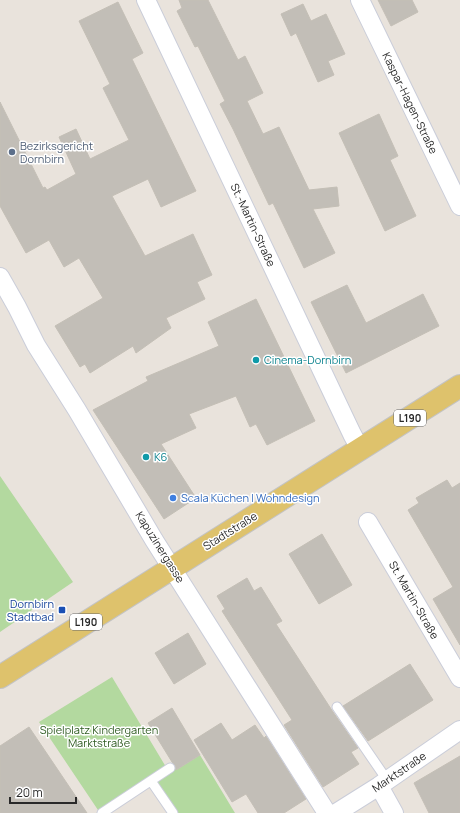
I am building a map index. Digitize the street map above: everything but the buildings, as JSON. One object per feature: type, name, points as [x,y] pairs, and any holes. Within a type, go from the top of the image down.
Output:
[{"type":"main road","name":"Stadtstraße","points":[[0,677],[460,386]]},
{"type":"street","name":"St.-Martin-Straße","points":[[146,0],[360,449]]},
{"type":"street","name":"Kaspar-Hagen-Straße","points":[[360,0],[460,206]]},
{"type":"street","name":"Kapuzinergasse","points":[[0,277],[36,345],[84,421],[154,540],[327,813]]},
{"type":"street","name":"St. Martin-Straße","points":[[368,522],[460,678]]},
{"type":"street","name":"Marktstraße","points":[[336,813],[383,783],[460,730]]},
{"type":"street","points":[[383,783],[394,813]]},
{"type":"lane","points":[[338,707],[383,783]]},
{"type":"lane","points":[[102,813],[170,768]]},
{"type":"lane","points":[[151,781],[173,813]]},
{"type":"green space","points":[[0,476],[73,582],[0,632]]},
{"type":"green space","name":"Spielplatz Kindergarten Marktstraße","points":[[112,677],[166,767],[98,810],[39,722]]},
{"type":"green space","points":[[200,755],[235,813],[173,813],[151,781],[174,766],[176,770]]},
{"type":"place","name":"Bezirksgericht Dornbirn","points":[[12,152]]},
{"type":"place","name":"Cinema-Dornbirn","points":[[256,360]]},
{"type":"place","name":"K6","points":[[146,457]]},
{"type":"place","name":"Scala Küchen | Wohndesign","points":[[173,498]]},
{"type":"place","name":"Dornbirn Stadtbad","points":[[62,610]]}]
